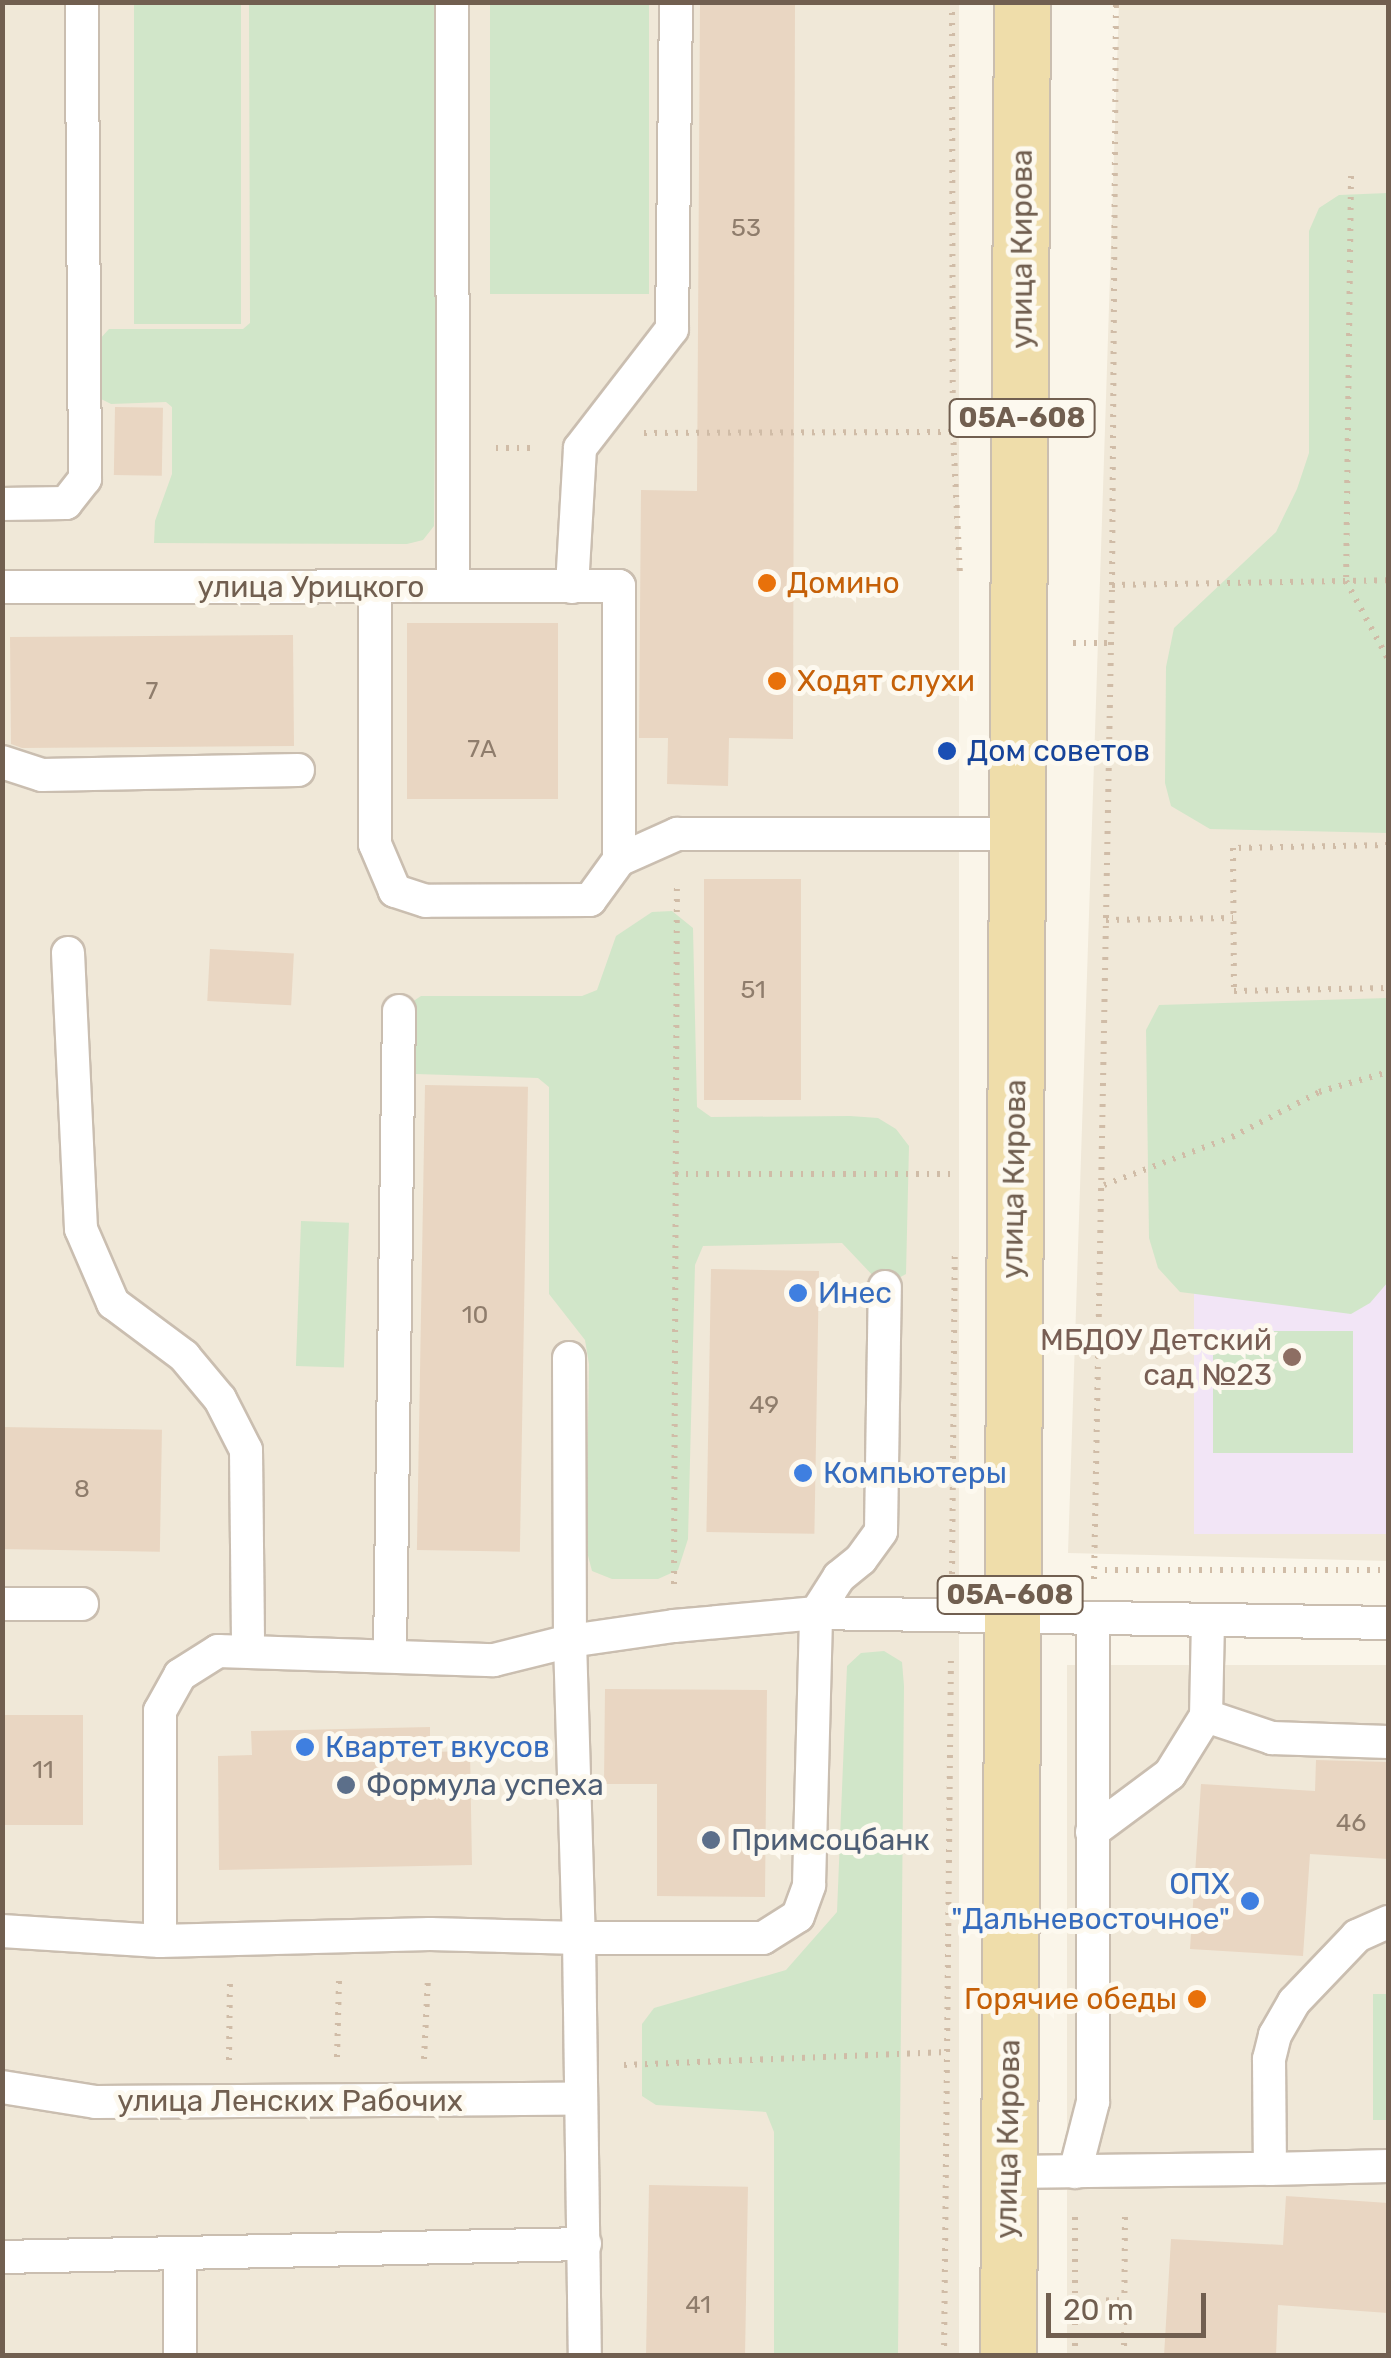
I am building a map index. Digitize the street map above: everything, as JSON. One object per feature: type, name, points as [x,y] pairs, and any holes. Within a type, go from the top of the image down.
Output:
[{"type":"main road","name":"улица Кирова","points":[[1008,2356],[1022,2]]},
{"type":"lane","points":[[2,504],[66,503],[85,480],[82,2]]},
{"type":"lane","points":[[452,2],[452,586]]},
{"type":"lane","points":[[572,587],[580,448],[672,329],[676,2]]},
{"type":"lane","name":"улица Урицкого","points":[[2,587],[620,586],[618,860]]},
{"type":"lane","points":[[375,589],[375,844],[395,891],[426,901],[590,900],[618,860],[677,834],[1017,834]]},
{"type":"lane","points":[[2,762],[42,775],[298,770]]},
{"type":"lane","points":[[68,953],[82,1229],[113,1303],[184,1356],[220,1399],[246,1450],[248,1651]]},
{"type":"lane","points":[[390,1654],[399,1010]]},
{"type":"lane","points":[[2,1931],[160,1941],[430,1934],[764,1938],[798,1916],[808,1885],[816,1613],[840,1577],[861,1559],[881,1531],[884,1287]]},
{"type":"lane","points":[[569,1358],[570,1641],[585,2356]]},
{"type":"lane","points":[[2,1604],[82,1604]]},
{"type":"lane","points":[[160,1941],[160,1711],[180,1675],[218,1651],[494,1660],[570,1641],[674,1626],[816,1613],[1388,1623]]},
{"type":"lane","points":[[1075,2172],[1093,2102],[1093,1620]]},
{"type":"lane","points":[[1092,1832],[1170,1774],[1206,1716],[1208,1620]]},
{"type":"lane","points":[[1206,1716],[1272,1738],[1388,1742]]},
{"type":"lane","points":[[1270,2169],[1269,2060],[1275,2035],[1294,2002],[1357,1936],[1388,1922]]},
{"type":"lane","name":"улица Ленских Рабочих","points":[[2,2088],[96,2102],[336,2103],[422,2100],[580,2083]]},
{"type":"lane","points":[[1008,2172],[1388,2166]]},
{"type":"lane","points":[[2,2257],[585,2244]]},
{"type":"lane","points":[[180,2253],[180,2356]]},
{"type":"path","points":[[952,2],[954,432],[960,578]]},
{"type":"path","points":[[1093,1620],[1104,1185],[1116,2]]},
{"type":"path","points":[[1351,176],[1346,581],[1388,659]]},
{"type":"path","points":[[662,433],[954,432]]},
{"type":"path","points":[[454,447],[580,448]]},
{"type":"path","points":[[1112,584],[1388,580]]},
{"type":"path","points":[[674,1626],[677,834]]},
{"type":"path","points":[[1388,846],[1234,848],[1234,991],[1388,988]]},
{"type":"path","points":[[1106,920],[1234,918]]},
{"type":"path","points":[[1104,1185],[1232,1137],[1319,1092],[1388,1072]]},
{"type":"path","points":[[956,1154],[956,1193]]},
{"type":"path","points":[[675,1174],[956,1174]]},
{"type":"path","points":[[944,2356],[956,1232]]},
{"type":"path","points":[[1095,1570],[1388,1570]]},
{"type":"path","points":[[422,2100],[430,1934]]},
{"type":"path","points":[[336,2103],[340,1936]]},
{"type":"path","points":[[229,2101],[231,1937]]},
{"type":"path","points":[[580,2083],[947,2052]]},
{"type":"path","points":[[1075,2172],[1075,2356]]},
{"type":"path","points":[[1124,2356],[1125,2172]]},
{"type":"path","points":[[1075,2301],[1125,2300]]},
{"type":"shaded area","points":[[3,3],[959,3],[959,2356],[3,2356]]},
{"type":"shaded area","points":[[1119,3],[1388,3],[1388,1561],[1068,1553]]},
{"type":"shaded area","name":"МБДОУ Детский сад №23","points":[[1194,1178],[1388,1178],[1388,1534],[1194,1534]]},
{"type":"shaded area","points":[[1067,1665],[1388,1665],[1388,2355],[1067,2355]]},
{"type":"green space","points":[[134,3],[241,3],[241,324],[134,324]]},
{"type":"green space","points":[[249,3],[439,3],[434,526],[423,540],[407,544],[154,543],[155,521],[172,474],[172,407],[166,402],[111,404],[101,399],[99,340],[109,329],[243,329],[250,323]]},
{"type":"green space","points":[[490,3],[649,3],[649,294],[490,294]]},
{"type":"green space","points":[[1388,193],[1388,833],[1210,829],[1171,806],[1165,783],[1166,667],[1174,628],[1276,532],[1297,489],[1309,453],[1309,231],[1319,208],[1339,195]]},
{"type":"green space","points":[[672,911],[693,928],[697,1107],[711,1117],[878,1118],[896,1129],[909,1146],[906,1274],[895,1280],[877,1280],[842,1243],[703,1246],[695,1265],[688,1539],[678,1570],[658,1579],[612,1579],[592,1571],[586,1548],[589,1364],[585,1340],[549,1294],[549,1087],[538,1078],[416,1074],[407,1065],[409,1004],[421,996],[582,996],[597,990],[616,936],[652,912]]},
{"type":"green space","points":[[1388,998],[1388,1282],[1370,1303],[1351,1314],[1180,1292],[1158,1268],[1149,1238],[1146,1030],[1159,1005]]},
{"type":"green space","points":[[301,1221],[349,1223],[344,1368],[296,1366]]},
{"type":"green space","points":[[1213,1331],[1353,1331],[1353,1453],[1213,1453]]},
{"type":"green space","points":[[884,1651],[902,1662],[904,1686],[898,2355],[774,2355],[774,2132],[766,2112],[656,2105],[642,2096],[642,2024],[654,2008],[786,1970],[837,1912],[847,1666],[861,1653]]},
{"type":"green space","points":[[1373,1994],[1388,1994],[1388,2120],[1373,2120]]},
{"type":"building","points":[[700,2],[795,2],[793,739],[729,738],[728,786],[667,784],[668,738],[639,738],[641,490],[697,491]]},
{"type":"building","points":[[115,407],[163,408],[162,476],[114,475]]},
{"type":"building","points":[[407,623],[558,623],[558,799],[407,799]]},
{"type":"building","points":[[293,635],[294,746],[22,748],[11,744],[10,637]]},
{"type":"building","points":[[704,879],[801,879],[801,1100],[704,1100]]},
{"type":"building","points":[[210,949],[294,953],[291,1005],[207,1001]]},
{"type":"building","points":[[425,1085],[528,1087],[520,1552],[417,1550]]},
{"type":"building","points":[[711,1269],[819,1271],[814,1534],[706,1532]]},
{"type":"building","points":[[2,1427],[162,1430],[160,1552],[2,1549]]},
{"type":"building","name":"Примсоцбанк","points":[[605,1689],[767,1690],[765,1897],[657,1896],[657,1784],[604,1784]]},
{"type":"building","points":[[2,1715],[83,1715],[83,1825],[2,1825]]},
{"type":"building","points":[[430,1727],[430,1752],[470,1751],[472,1865],[219,1870],[218,1756],[252,1755],[251,1731]]},
{"type":"building","name":"ОПХ \"Дальневосточное\"","points":[[1316,1760],[1388,1762],[1388,1859],[1310,1854],[1303,1956],[1190,1949],[1201,1784],[1315,1791]]},
{"type":"building","points":[[649,2185],[748,2187],[745,2356],[646,2356]]},
{"type":"building","points":[[1286,2196],[1388,2203],[1388,2313],[1278,2305],[1276,2356],[1164,2356],[1171,2239],[1283,2245]]},
{"type":"place","name":"Домино","points":[[767,583]]},
{"type":"place","name":"Ходят слухи","points":[[777,681]]},
{"type":"place","name":"Дом советов","points":[[947,751]]},
{"type":"place","name":"Инес","points":[[798,1293]]},
{"type":"place","name":"МБДОУ Детский сад №23","points":[[1292,1357]]},
{"type":"place","name":"Компьютеры","points":[[803,1473]]},
{"type":"place","name":"Квартет вкусов","points":[[305,1747]]},
{"type":"place","name":"Формула успеха","points":[[346,1785]]},
{"type":"place","name":"Примсоцбанк","points":[[711,1840]]},
{"type":"place","name":"ОПХ \"Дальневосточное\"","points":[[1250,1901]]},
{"type":"place","name":"Горячие обеды","points":[[1197,1999]]}]
